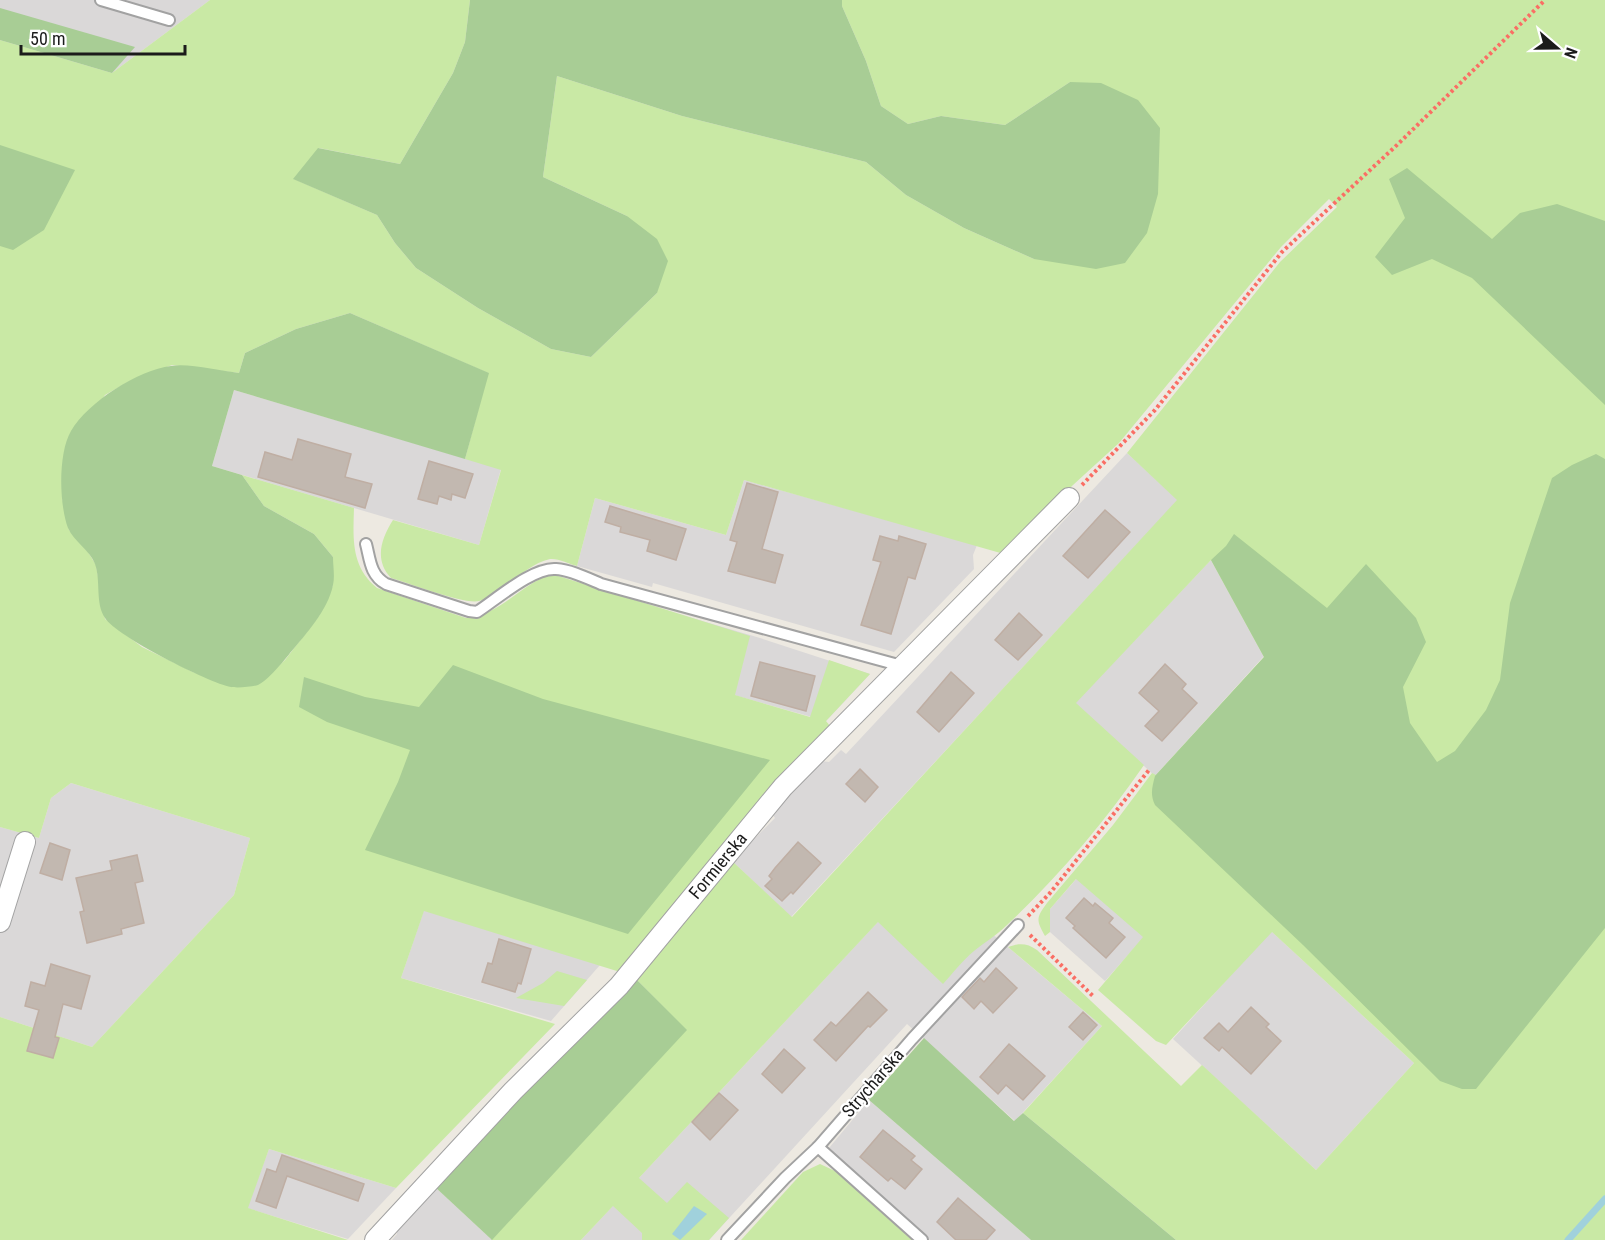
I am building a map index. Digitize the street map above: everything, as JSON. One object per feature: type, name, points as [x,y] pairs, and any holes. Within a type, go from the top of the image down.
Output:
[{"type":"street","name":"Formierska","points":[[375,1240],[513,1091],[619,986],[783,787],[1069,498]]},
{"type":"street","points":[[0,921],[25,842]]},
{"type":"lane","points":[[101,0],[169,20]]},
{"type":"lane","points":[[366,543],[372,570],[377,579],[386,584],[477,612],[539,571],[554,568],[613,587],[902,666]]},
{"type":"lane","name":"Strycharska","points":[[727,1240],[785,1178],[818,1147],[912,1039],[1018,925]]},
{"type":"lane","points":[[818,1147],[922,1240]]},
{"type":"path","points":[[1069,498],[1155,410],[1282,252],[1398,144],[1545,0]]},
{"type":"path","points":[[1094,997],[1018,925],[1050,893],[1149,770]]},
{"type":"shaded area","points":[[0,0],[210,0],[112,73],[0,40]]},
{"type":"shaded area","points":[[234,390],[501,469],[479,545],[212,466]]},
{"type":"shaded area","points":[[1127,453],[1178,500],[791,917],[732,861],[775,818],[772,814],[821,761],[829,762],[841,750],[846,754]]},
{"type":"shaded area","points":[[744,480],[977,545],[973,555],[974,569],[894,652],[653,583],[652,587],[577,566],[595,498],[726,535]]},
{"type":"shaded area","points":[[1211,560],[1264,656],[1155,776],[1075,703]]},
{"type":"shaded area","points":[[658,608],[870,674],[826,721],[734,695]]},
{"type":"shaded area","points":[[71,783],[250,838],[234,895],[92,1047],[0,1017],[0,827],[39,838],[51,798]]},
{"type":"shaded area","points":[[1136,811],[1203,870],[1105,981],[1050,932],[1050,909]]},
{"type":"shaded area","points":[[945,850],[991,933],[1102,1026],[1015,1121],[907,1024],[709,1240],[581,1240]]},
{"type":"shaded area","points":[[424,910],[600,965],[551,1021],[401,978]]},
{"type":"shaded area","points":[[1271,931],[1414,1063],[1316,1170],[1173,1039]]},
{"type":"shaded area","points":[[869,1100],[1031,1240],[930,1240],[829,1148]]},
{"type":"shaded area","points":[[269,1149],[396,1188],[348,1239],[247,1208]]},
{"type":"shaded area","points":[[435,1187],[492,1240],[392,1240],[397,1234],[397,1227]]},
{"type":"green space","points":[[210,0],[470,0],[465,42],[453,73],[400,164],[319,148],[294,179],[377,215],[395,243],[416,268],[478,308],[551,349],[591,357],[657,293],[627,216],[543,177],[557,76],[682,116],[866,162],[906,195],[964,228],[1034,259],[1070,82],[1005,125],[941,116],[908,124],[881,106],[866,61],[842,6],[842,0],[1605,0],[1605,1240],[1176,1240],[1023,1113],[1102,1026],[1008,947],[1023,944],[1037,950],[1181,1086],[1202,1065],[1316,1170],[1414,1063],[1272,932],[1166,1045],[1156,1041],[1098,990],[1143,937],[1076,879],[1050,909],[1050,932],[1045,936],[1040,926],[1038,919],[1047,903],[1113,825],[1152,773],[1156,775],[1264,657],[1211,560],[1076,703],[1144,765],[1113,808],[1062,869],[1003,929],[966,958],[943,984],[878,922],[639,1178],[667,1203],[687,1182],[729,1218],[709,1240],[642,1240],[642,1233],[613,1206],[581,1240],[491,1240],[686,1030],[635,978],[732,861],[792,917],[1177,500],[1127,453],[1280,262],[1337,207],[1329,199],[1281,247],[1119,443],[1004,554],[744,480],[726,535],[595,498],[577,566],[550,559],[531,567],[489,597],[479,601],[462,600],[391,578],[382,564],[381,549],[393,520],[479,545],[501,470],[465,459],[488,373],[350,313],[296,329],[245,353],[239,373],[172,365],[128,382],[105,395],[63,461],[62,497],[69,530],[96,565],[105,619],[142,647],[195,673],[259,684],[285,660],[319,616],[333,585],[333,557],[314,534],[264,506],[242,475],[354,508],[355,552],[362,571],[377,588],[466,618],[490,611],[530,585],[552,574],[750,636],[735,695],[810,717],[829,660],[870,674],[826,721],[830,726],[620,972],[424,911],[401,978],[555,1024],[396,1188],[269,1149],[248,1208],[348,1240],[0,1240],[0,1017],[92,1047],[234,895],[250,838],[71,783],[51,798],[39,838],[0,827],[0,40],[112,73]]},
{"type":"green space","points":[[470,0],[842,0],[842,6],[866,61],[881,106],[908,124],[941,116],[1005,125],[1070,82],[1101,83],[1138,100],[1160,128],[1158,194],[1147,233],[1125,263],[1096,269],[1034,259],[964,228],[906,195],[866,162],[682,116],[557,76],[543,177],[627,216],[657,239],[668,261],[657,293],[591,357],[551,349],[478,308],[416,268],[395,243],[377,215],[293,179],[318,148],[400,164],[453,73],[465,42]]},
{"type":"green space","points":[[0,8],[135,47],[112,73],[0,40]]},
{"type":"green space","points":[[0,145],[75,170],[44,230],[13,250],[0,246]]},
{"type":"green space","points":[[1407,168],[1492,239],[1520,213],[1557,204],[1605,221],[1605,405],[1472,278],[1432,259],[1392,275],[1375,257],[1405,218],[1389,179]]},
{"type":"green space","points":[[350,313],[489,373],[465,459],[234,390],[212,466],[242,475],[264,506],[314,534],[333,557],[334,578],[326,604],[316,621],[284,661],[266,679],[258,685],[248,687],[231,687],[220,684],[144,647],[126,636],[105,618],[100,606],[95,564],[90,554],[74,538],[65,518],[61,479],[67,440],[71,431],[89,409],[115,389],[144,374],[178,365],[239,373],[245,353],[296,329]]},
{"type":"green space","points":[[1596,454],[1605,459],[1605,928],[1476,1089],[1462,1089],[1440,1081],[1303,945],[1155,805],[1152,794],[1153,784],[1155,776],[1264,657],[1211,560],[1226,546],[1234,534],[1327,608],[1366,564],[1416,618],[1426,642],[1403,687],[1410,723],[1437,762],[1455,751],[1486,710],[1500,680],[1510,603],[1552,478],[1572,465]]},
{"type":"green space","points":[[453,665],[543,699],[770,760],[628,934],[365,850],[398,782],[410,750],[327,722],[299,707],[304,677],[365,697],[419,707]]},
{"type":"green space","points":[[557,971],[587,980],[564,1006],[516,998],[543,983]]},
{"type":"green space","points":[[635,978],[687,1030],[492,1240],[435,1187]]},
{"type":"green space","points":[[924,1038],[1014,1121],[1023,1113],[1176,1240],[1031,1240],[869,1100]]},
{"type":"green space","points":[[820,1164],[835,1171],[912,1240],[741,1240],[803,1172]]},
{"type":"water","points":[[694,1206],[707,1214],[680,1240],[672,1234]]},
{"type":"building","points":[[298,439],[351,454],[345,477],[372,484],[365,508],[258,477],[265,452],[292,460]]},
{"type":"building","points":[[429,461],[473,474],[465,498],[452,494],[451,500],[439,496],[437,504],[418,499]]},
{"type":"building","points":[[747,483],[778,492],[762,549],[783,555],[775,583],[728,571],[737,542],[730,540]]},
{"type":"building","points":[[610,506],[686,529],[676,560],[647,551],[650,540],[620,532],[621,527],[605,522]]},
{"type":"building","points":[[1105,510],[1130,532],[1088,578],[1063,556]]},
{"type":"building","points":[[880,536],[898,541],[899,536],[926,544],[915,579],[908,577],[891,634],[861,625],[881,562],[873,560]]},
{"type":"building","points":[[1019,613],[1042,635],[1018,660],[995,640]]},
{"type":"building","points":[[760,662],[815,676],[806,711],[751,696]]},
{"type":"building","points":[[1165,664],[1186,684],[1182,689],[1197,703],[1162,741],[1145,726],[1159,711],[1139,693]]},
{"type":"building","points":[[951,672],[974,693],[939,732],[917,712]]},
{"type":"building","points":[[860,769],[878,787],[865,802],[846,784]]},
{"type":"building","points":[[798,842],[821,863],[793,894],[791,892],[782,901],[765,886],[772,879],[769,876],[775,868]]},
{"type":"building","points":[[50,843],[70,850],[62,880],[40,873]]},
{"type":"building","points":[[137,855],[143,881],[135,883],[144,923],[121,929],[122,934],[87,943],[80,912],[84,911],[76,878],[112,870],[110,861]]},
{"type":"building","points":[[1084,898],[1093,906],[1095,903],[1113,918],[1109,923],[1125,937],[1106,958],[1073,928],[1075,926],[1066,918]]},
{"type":"building","points":[[499,939],[531,949],[521,984],[518,983],[515,992],[482,982],[488,963],[492,964]]},
{"type":"building","points":[[51,964],[90,976],[81,1009],[63,1004],[55,1037],[59,1038],[53,1058],[27,1051],[39,1010],[25,1006],[31,982],[45,986]]},
{"type":"building","points":[[996,968],[1017,988],[993,1013],[981,1001],[974,1009],[962,997],[980,978],[984,982]]},
{"type":"building","points":[[868,992],[887,1010],[870,1027],[868,1026],[836,1061],[814,1040],[831,1022],[836,1026]]},
{"type":"building","points":[[1251,1007],[1269,1024],[1266,1027],[1281,1041],[1251,1074],[1222,1047],[1219,1051],[1204,1038],[1219,1023],[1228,1032]]},
{"type":"building","points":[[1083,1012],[1097,1025],[1083,1040],[1069,1027]]},
{"type":"building","points":[[1009,1044],[1045,1076],[1023,1100],[1006,1085],[998,1094],[980,1077]]},
{"type":"building","points":[[784,1049],[805,1068],[782,1093],[762,1074]]},
{"type":"building","points":[[719,1093],[738,1110],[710,1140],[692,1122]]},
{"type":"building","points":[[883,1130],[915,1156],[911,1160],[922,1169],[905,1189],[891,1178],[888,1181],[860,1157]]},
{"type":"building","points":[[282,1155],[364,1184],[358,1201],[287,1176],[276,1208],[256,1201],[267,1169],[276,1172]]},
{"type":"building","points":[[958,1198],[995,1230],[986,1240],[956,1240],[937,1222]]},
{"type":"waterway","points":[[1568,1240],[1605,1199]]}]
